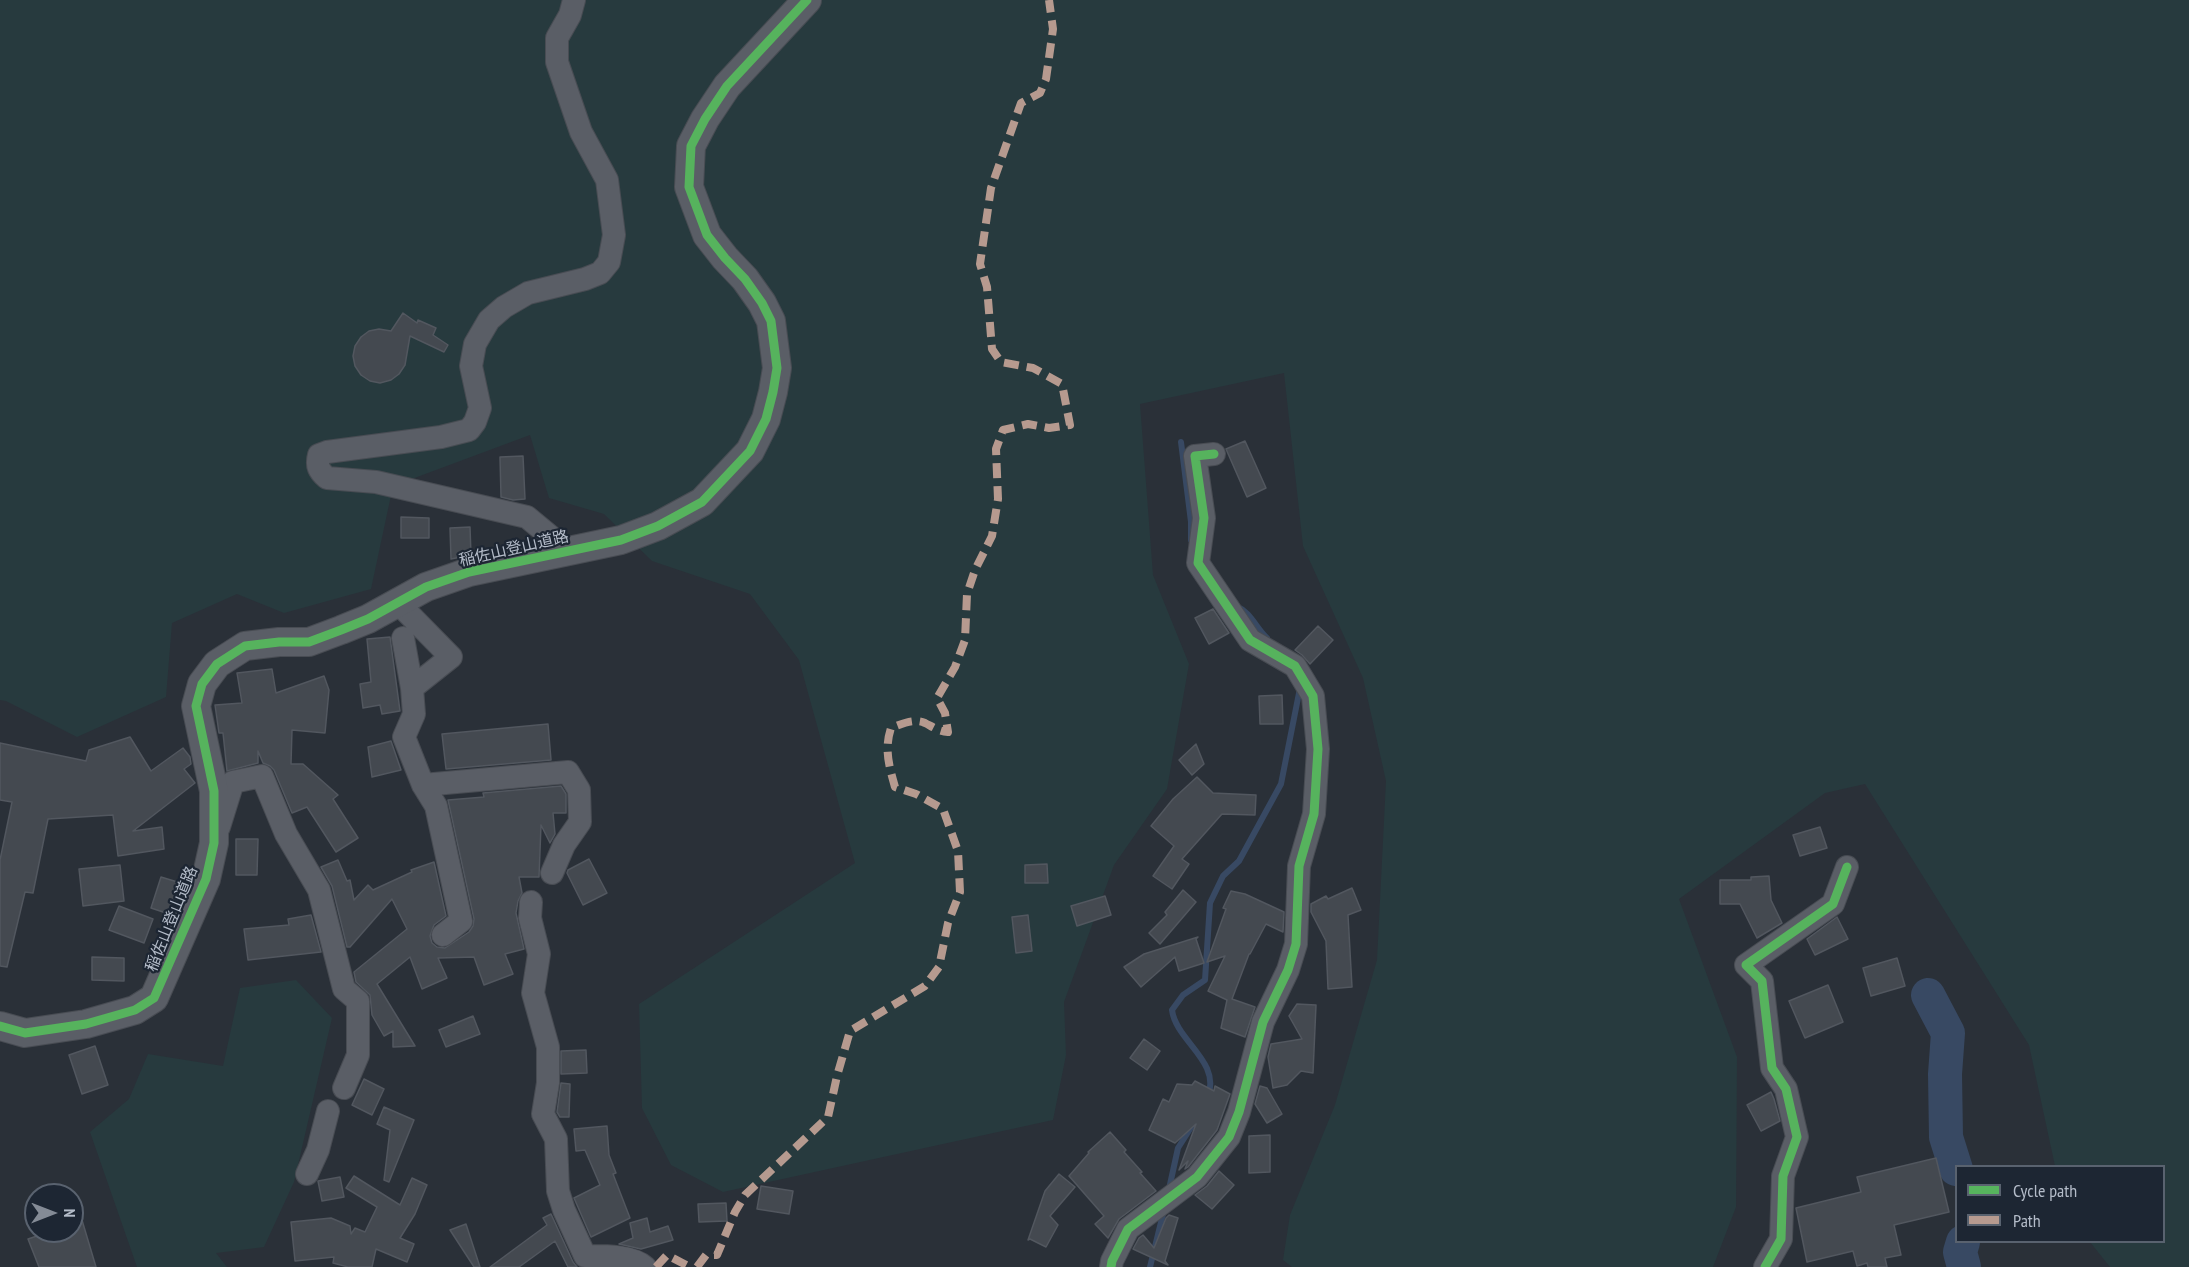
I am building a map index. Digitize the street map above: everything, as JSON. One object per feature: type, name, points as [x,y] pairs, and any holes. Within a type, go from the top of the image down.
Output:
[{"type":"street","points":[[574,0],[570,15],[558,38],[558,62],[581,132],[607,180],[614,235],[609,262],[600,273],[585,279],[528,293],[504,307],[489,320],[474,344],[471,366],[480,408],[469,430],[441,437],[327,452],[319,455],[317,463],[320,472],[327,478],[376,482],[527,517],[581,549]]},
{"type":"street","name":"稲佐山登山道路","points":[[0,1026],[25,1033],[86,1024],[135,1010],[154,998],[207,879],[214,843],[214,790],[196,706],[202,684],[217,664],[231,653],[245,646],[279,642],[309,642],[368,619],[426,587],[469,572],[621,540],[658,526],[702,502],[750,451],[766,419],[777,368],[771,321],[762,303],[745,279],[707,235],[689,187],[691,146],[705,119],[727,86],[807,0]]},
{"type":"street","points":[[1111,1267],[1128,1229],[1197,1177],[1228,1137],[1239,1112],[1263,1022],[1288,970],[1296,944],[1299,866],[1314,814],[1318,749],[1313,696],[1295,666],[1250,640],[1198,563],[1204,518],[1195,456],[1214,454]]},
{"type":"street","points":[[397,602],[451,657],[412,688]]},
{"type":"street","points":[[403,638],[414,714],[404,737],[423,784],[436,806],[461,921],[443,935]]},
{"type":"street","points":[[423,784],[568,772],[579,790],[580,822],[564,844],[552,873]]},
{"type":"street","points":[[214,843],[233,782],[262,776],[286,834],[319,890],[344,989],[358,1001],[358,1055],[344,1088]]},
{"type":"street","points":[[1765,1267],[1781,1239],[1783,1176],[1797,1137],[1786,1089],[1772,1068],[1762,981],[1746,965],[1833,904],[1846,867]]},
{"type":"street","points":[[531,902],[530,918],[539,954],[533,993],[548,1047],[548,1083],[543,1114],[556,1139],[558,1191],[585,1256],[612,1256],[641,1263],[645,1267]]},
{"type":"street","points":[[307,1174],[318,1150],[328,1111]]},
{"type":"green space","points":[[0,0],[2189,0],[2189,1267],[2110,1267],[2091,1243],[2165,1243],[2165,1165],[2055,1165],[2029,1045],[1865,784],[1825,793],[1679,899],[1737,1057],[1736,1207],[1713,1267],[1292,1267],[1283,1260],[1290,1215],[1335,1105],[1377,960],[1386,781],[1363,678],[1303,546],[1284,373],[1140,404],[1153,575],[1189,664],[1167,789],[1114,865],[1064,1002],[1066,1055],[1053,1120],[723,1192],[671,1165],[642,1108],[639,1004],[855,863],[799,660],[750,594],[652,561],[604,514],[549,498],[530,435],[393,486],[371,589],[284,613],[237,594],[172,623],[166,697],[77,737],[0,700]]},
{"type":"green space","points":[[296,980],[332,1018],[294,1182],[264,1247],[216,1253],[227,1267],[137,1267],[90,1132],[129,1099],[148,1054],[223,1066],[240,988]]},
{"type":"building","points":[[403,313],[417,323],[418,320],[436,328],[433,335],[448,345],[444,352],[410,336],[405,365],[399,374],[391,380],[380,383],[370,381],[361,375],[355,366],[353,356],[355,346],[369,331],[379,329],[391,331]]},
{"type":"building","points":[[1245,441],[1266,488],[1247,497],[1226,449]]},
{"type":"building","points":[[523,456],[525,499],[513,500],[501,497],[500,457]]},
{"type":"building","points":[[401,517],[429,518],[429,538],[401,538]]},
{"type":"building","points":[[470,527],[471,555],[451,559],[450,528]]},
{"type":"building","points":[[1213,609],[1229,633],[1209,644],[1195,618]]},
{"type":"building","points":[[1318,626],[1333,640],[1310,664],[1295,650]]},
{"type":"building","points":[[390,637],[400,711],[382,714],[380,705],[363,708],[360,684],[371,682],[367,639]]},
{"type":"building","points":[[272,669],[276,693],[324,676],[329,690],[325,733],[292,730],[291,764],[303,764],[338,795],[333,799],[358,838],[336,852],[307,807],[292,813],[274,770],[263,763],[258,751],[258,763],[227,771],[223,733],[219,733],[215,705],[242,703],[237,673]]},
{"type":"building","points":[[1282,695],[1283,724],[1260,724],[1259,696]]},
{"type":"building","points":[[548,724],[551,760],[446,769],[442,734]]},
{"type":"building","points":[[130,737],[151,771],[183,748],[190,757],[191,764],[184,769],[195,783],[133,831],[162,827],[164,849],[118,856],[113,815],[48,819],[33,893],[25,892],[7,967],[0,966],[0,860],[12,802],[0,800],[0,743],[86,761],[89,750]]},
{"type":"building","points":[[391,741],[401,770],[372,777],[368,747]]},
{"type":"building","points":[[1196,744],[1204,764],[1192,775],[1179,760]]},
{"type":"building","points":[[1197,777],[1213,793],[1256,795],[1255,815],[1222,814],[1182,859],[1189,864],[1172,889],[1153,876],[1174,846],[1151,826],[1173,799]]},
{"type":"building","points":[[561,786],[566,794],[566,813],[553,813],[555,834],[550,843],[541,825],[539,877],[519,877],[522,893],[516,913],[524,949],[505,954],[513,974],[484,985],[474,957],[438,958],[447,978],[422,989],[410,957],[377,984],[415,1046],[393,1047],[393,1031],[384,1036],[372,1015],[370,995],[356,982],[354,972],[407,929],[392,899],[350,947],[347,947],[332,886],[321,867],[338,860],[347,881],[350,880],[354,900],[368,885],[373,890],[412,872],[411,870],[434,862],[446,916],[434,925],[430,936],[432,943],[437,947],[445,948],[469,932],[474,919],[448,800],[484,797],[483,793]]},
{"type":"building","points":[[1820,827],[1827,848],[1800,856],[1793,835]]},
{"type":"building","points":[[236,839],[258,839],[257,875],[236,875]]},
{"type":"building","points":[[589,859],[607,893],[583,905],[567,873],[568,870]]},
{"type":"building","points":[[1047,864],[1048,883],[1025,883],[1025,865]]},
{"type":"building","points":[[120,865],[124,901],[83,906],[79,869]]},
{"type":"building","points":[[1769,876],[1771,900],[1782,923],[1757,938],[1740,904],[1720,904],[1720,880],[1751,880],[1751,877]]},
{"type":"building","points":[[161,877],[184,884],[172,915],[151,908]]},
{"type":"building","points":[[1352,888],[1361,910],[1348,915],[1352,987],[1328,989],[1326,941],[1311,912],[1311,904],[1326,896],[1328,899]]},
{"type":"building","points":[[1183,890],[1196,902],[1160,944],[1149,933],[1167,915],[1165,912]]},
{"type":"building","points":[[1231,891],[1245,894],[1284,912],[1283,932],[1266,924],[1249,954],[1232,999],[1255,1007],[1245,1037],[1221,1028],[1227,1000],[1208,991],[1225,956],[1207,962],[1226,909],[1223,908]]},
{"type":"building","points":[[1105,896],[1111,915],[1077,926],[1071,906]]},
{"type":"building","points":[[119,906],[153,919],[144,943],[109,930]]},
{"type":"building","points":[[311,915],[321,952],[248,960],[244,929],[289,925],[288,919]]},
{"type":"building","points":[[1028,915],[1032,951],[1016,953],[1012,917]]},
{"type":"building","points":[[1837,917],[1848,939],[1815,955],[1807,939]]},
{"type":"building","points":[[1198,937],[1196,939],[1204,963],[1179,971],[1175,957],[1141,987],[1124,967],[1144,954]]},
{"type":"building","points":[[92,957],[124,958],[124,981],[92,980]]},
{"type":"building","points":[[1897,958],[1905,986],[1871,996],[1863,968]]},
{"type":"building","points":[[1828,985],[1843,1022],[1805,1038],[1789,1001]]},
{"type":"building","points":[[1297,1004],[1316,1005],[1313,1073],[1301,1071],[1287,1085],[1273,1088],[1268,1057],[1271,1044],[1302,1039],[1289,1016]]},
{"type":"building","points":[[473,1016],[480,1034],[446,1047],[439,1030]]},
{"type":"building","points":[[1144,1039],[1160,1051],[1147,1070],[1130,1058]]},
{"type":"building","points":[[95,1046],[108,1085],[82,1094],[69,1055]]},
{"type":"building","points":[[586,1050],[587,1073],[561,1074],[561,1051]]},
{"type":"building","points":[[364,1079],[384,1089],[372,1115],[352,1105]]},
{"type":"building","points":[[1195,1081],[1214,1091],[1215,1086],[1230,1094],[1217,1130],[1188,1167],[1185,1169],[1188,1161],[1179,1170],[1196,1124],[1175,1143],[1149,1130],[1163,1099],[1169,1102],[1177,1084],[1192,1085]]},
{"type":"building","points":[[561,1083],[570,1084],[569,1117],[560,1117],[557,1112]]},
{"type":"building","points":[[1260,1086],[1267,1088],[1282,1114],[1267,1123],[1255,1104]]},
{"type":"building","points":[[1771,1092],[1780,1121],[1761,1131],[1747,1105]]},
{"type":"building","points":[[384,1107],[414,1120],[389,1182],[384,1180],[390,1130],[377,1124]]},
{"type":"building","points":[[607,1126],[609,1155],[616,1173],[613,1174],[630,1218],[591,1237],[574,1198],[600,1185],[585,1150],[576,1151],[574,1129]]},
{"type":"building","points":[[1110,1132],[1156,1191],[1119,1219],[1108,1238],[1095,1224],[1104,1216],[1069,1176],[1088,1152]]},
{"type":"building","points":[[1270,1135],[1270,1172],[1249,1173],[1249,1136]]},
{"type":"building","points":[[1936,1158],[1949,1212],[1894,1225],[1901,1255],[1885,1258],[1887,1267],[1868,1267],[1867,1263],[1857,1266],[1853,1251],[1807,1262],[1796,1208],[1861,1192],[1857,1177]]},
{"type":"building","points":[[1219,1171],[1234,1185],[1212,1209],[1195,1195],[1207,1186]]},
{"type":"building","points":[[1059,1174],[1075,1187],[1050,1216],[1058,1225],[1046,1247],[1028,1240],[1045,1191]]},
{"type":"building","points":[[354,1176],[400,1205],[412,1178],[427,1185],[415,1214],[400,1238],[414,1244],[407,1262],[376,1249],[372,1267],[348,1267],[333,1263],[334,1257],[295,1261],[291,1222],[331,1218],[350,1226],[351,1234],[355,1228],[365,1232],[377,1207],[346,1188]]},
{"type":"building","points":[[340,1177],[344,1197],[322,1201],[318,1181]]},
{"type":"building","points":[[761,1186],[793,1191],[789,1214],[757,1209]]},
{"type":"building","points":[[726,1203],[727,1221],[699,1222],[698,1204]]},
{"type":"building","points":[[551,1214],[577,1267],[568,1267],[555,1241],[519,1267],[490,1267],[547,1225],[543,1218]]},
{"type":"building","points":[[1169,1215],[1178,1218],[1165,1261],[1168,1265],[1133,1249],[1143,1235],[1154,1248]]},
{"type":"building","points":[[647,1218],[650,1232],[668,1226],[673,1240],[641,1249],[619,1244],[633,1238],[630,1223]]},
{"type":"building","points":[[466,1224],[480,1267],[474,1267],[450,1230]]},
{"type":"building","points":[[84,1227],[96,1267],[39,1267],[30,1243],[84,1243]]},
{"type":"waterway","points":[[1181,442],[1191,522],[1191,540]]},
{"type":"waterway","points":[[1238,607],[1267,638]]},
{"type":"waterway","points":[[1208,1096],[1210,1084],[1208,1072],[1181,1032],[1172,1010],[1183,995],[1205,980],[1210,903],[1223,876],[1239,861],[1281,784],[1300,688]]},
{"type":"waterway","points":[[1928,995],[1948,1033],[1945,1074],[1946,1137],[1955,1166]]},
{"type":"waterway","points":[[1169,1189],[1178,1148],[1192,1126]]},
{"type":"waterway","points":[[1150,1267],[1164,1210]]},
{"type":"waterway","points":[[1963,1243],[1960,1252],[1964,1267]]},
{"type":"marked path","points":[[697,1267],[706,1255],[717,1255],[735,1212],[745,1195],[828,1117],[850,1031],[925,986],[939,967],[948,923],[960,892],[958,851],[943,809],[916,794],[895,787],[889,765],[888,743],[891,728],[908,722],[917,721],[948,732],[945,713],[937,698],[955,667],[965,640],[967,594],[975,570],[992,536],[998,499],[996,449],[1003,430],[1028,424],[1049,428],[1070,425],[1062,384],[1033,368],[1001,362],[992,349],[987,287],[980,264],[991,188],[1021,103],[1040,93],[1046,79],[1053,29],[1049,0]]},
{"type":"marked path","points":[[656,1267],[667,1255],[690,1267]]},
{"type":"cycle path","points":[[0,1026],[25,1033],[86,1024],[135,1010],[154,998],[206,879],[214,843],[214,791],[196,706],[202,684],[217,664],[245,646],[279,642],[309,642],[368,619],[426,587],[469,572],[621,540],[658,526],[702,502],[750,451],[766,419],[777,368],[771,321],[762,303],[745,279],[707,235],[689,187],[691,146],[705,119],[727,86],[807,0]]},
{"type":"cycle path","points":[[1111,1267],[1128,1229],[1197,1177],[1229,1137],[1239,1112],[1263,1022],[1288,970],[1296,944],[1299,866],[1314,814],[1318,749],[1313,696],[1295,666],[1250,640],[1198,563],[1204,518],[1195,456],[1214,454]]},
{"type":"cycle path","points":[[1765,1267],[1781,1239],[1783,1176],[1797,1137],[1786,1089],[1772,1068],[1762,981],[1746,965],[1833,904],[1847,867]]}]
